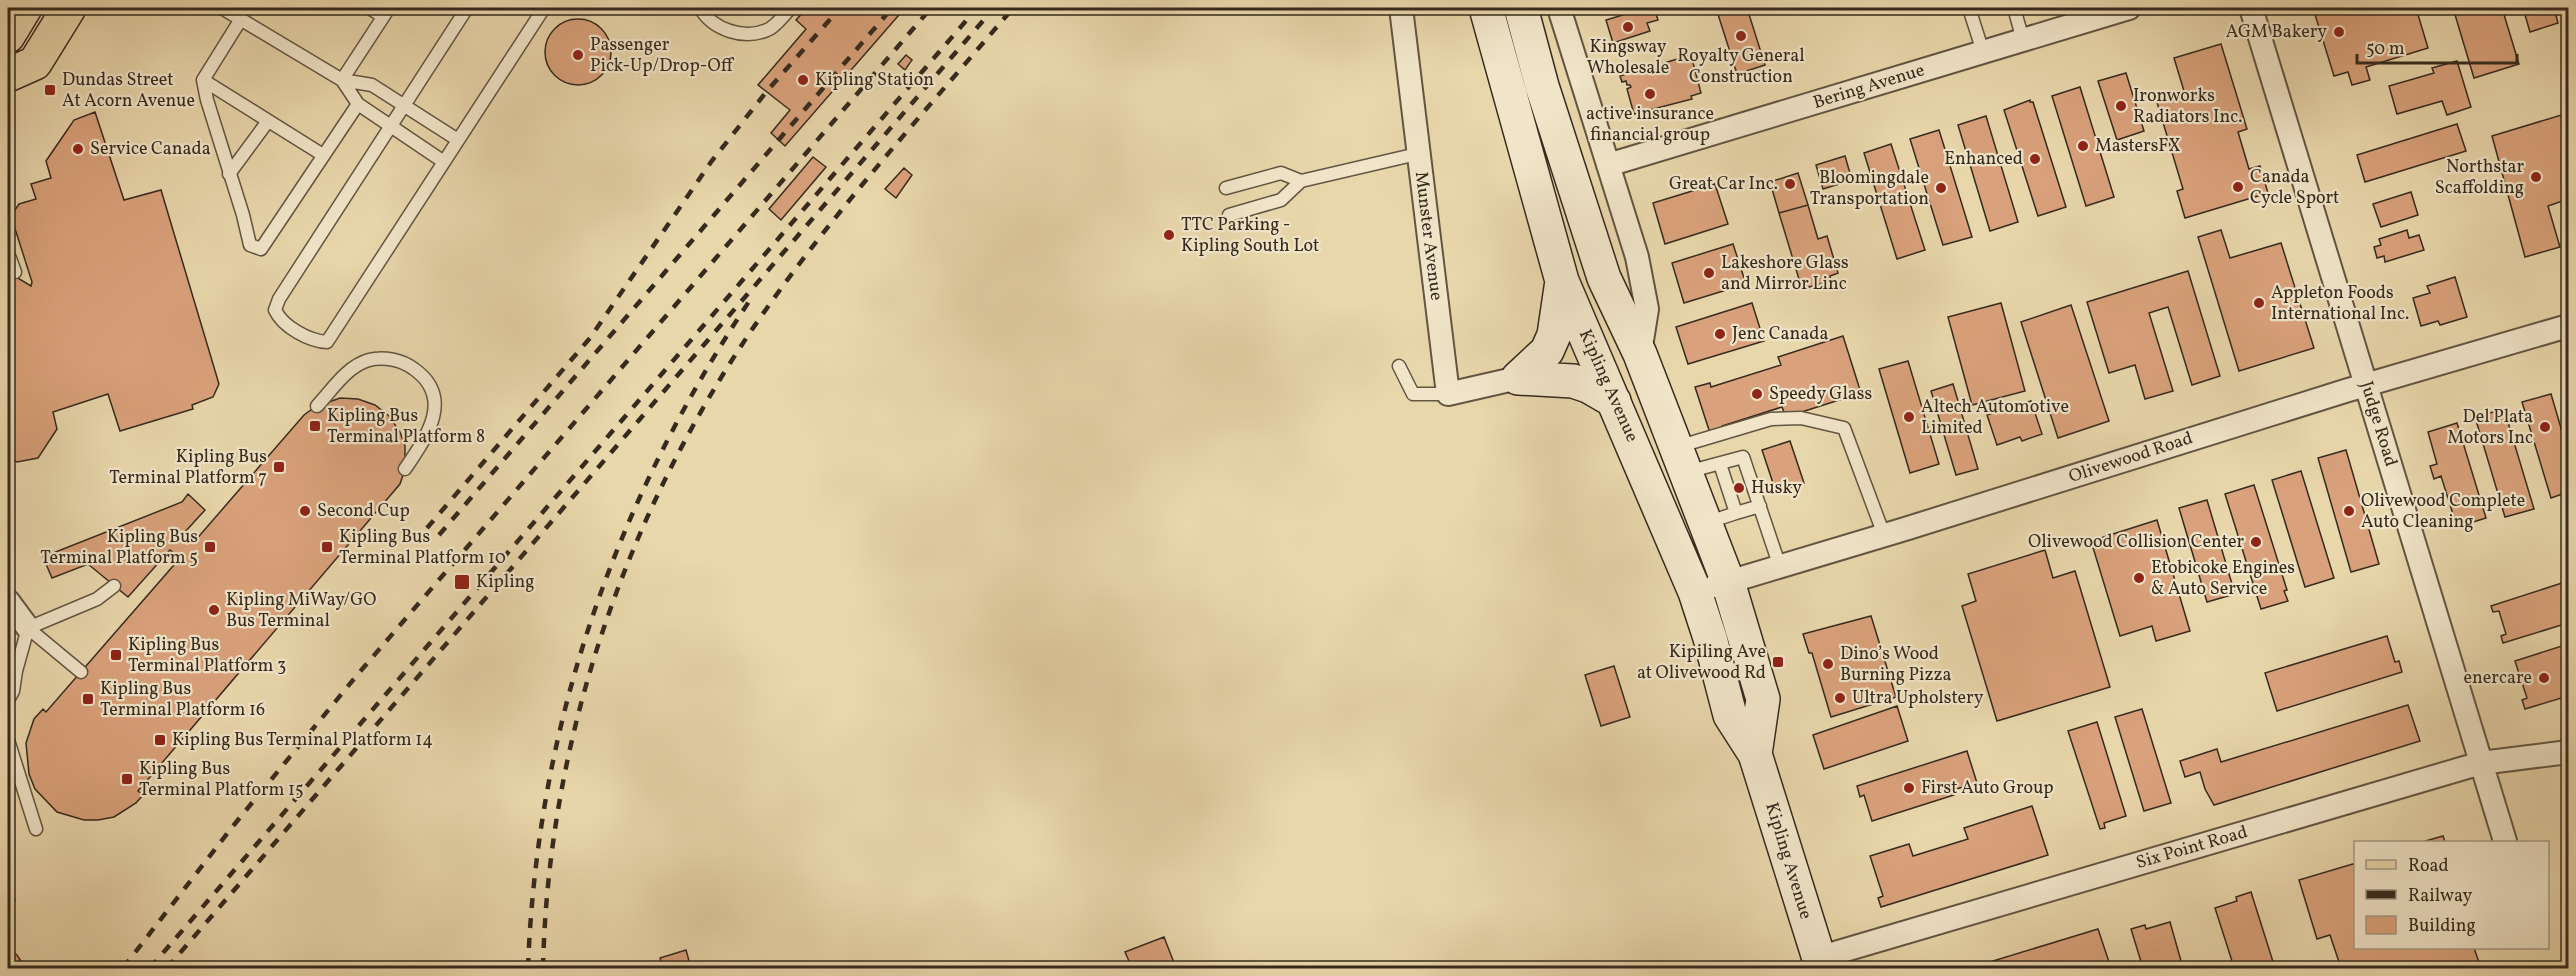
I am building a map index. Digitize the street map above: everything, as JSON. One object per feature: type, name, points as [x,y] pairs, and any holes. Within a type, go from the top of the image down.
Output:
[{"type":"main road","points":[[8,36],[26,8]]},
{"type":"main road","points":[[8,75],[35,63],[69,8]]},
{"type":"main road","name":"Kipling Avenue","points":[[1486,8],[1562,280],[1695,592],[1710,638],[1730,715],[1755,754],[1820,964]]},
{"type":"main road","name":"Kipling Avenue","points":[[1521,8],[1542,86],[1605,278],[1640,354],[1728,582],[1763,699],[1755,754]]},
{"type":"main road","points":[[1518,378],[1537,362],[1554,335],[1562,280]]},
{"type":"main road","points":[[1518,378],[1573,381],[1588,386],[1614,401]]},
{"type":"street","name":"Munster Avenue","points":[[1401,8],[1417,154],[1448,393]]},
{"type":"street","name":"Kipling Avenue","points":[[1559,8],[1637,257],[1647,309],[1640,354]]},
{"type":"street","name":"Bering Avenue","points":[[1608,165],[2129,8]]},
{"type":"street","name":"Judge Road","points":[[2251,8],[2505,841]]},
{"type":"street","name":"Olivewood Road","points":[[1695,592],[1884,536],[2367,384],[2568,326]]},
{"type":"street","points":[[1448,393],[1518,378]]},
{"type":"street","points":[[8,601],[28,628]]},
{"type":"street","name":"Six Point Road","points":[[1820,964],[2481,763],[2568,752]]},
{"type":"lane","points":[[222,8],[342,80],[372,85],[458,140]]},
{"type":"lane","points":[[342,80],[386,12],[369,8]]},
{"type":"lane","points":[[466,8],[279,299],[275,310],[280,320],[316,341],[327,342],[544,8]]},
{"type":"lane","points":[[700,8],[721,27],[736,34],[752,34],[769,30],[791,8]]},
{"type":"lane","points":[[1969,8],[1983,52]]},
{"type":"lane","points":[[2014,8],[2023,40]]},
{"type":"lane","points":[[241,19],[203,80],[250,245],[261,249],[358,104]]},
{"type":"lane","points":[[203,80],[323,155]]},
{"type":"lane","points":[[342,80],[358,104],[444,162]]},
{"type":"lane","points":[[229,174],[268,121]]},
{"type":"lane","points":[[1229,215],[1281,200],[1301,181],[1417,154]]},
{"type":"lane","points":[[1226,188],[1281,173],[1301,181]]},
{"type":"lane","points":[[8,253],[15,272]]},
{"type":"lane","points":[[317,406],[350,370],[369,360],[389,359],[408,364],[423,375],[433,391],[435,409],[428,436],[405,469]]},
{"type":"lane","points":[[1399,366],[1413,394],[1448,393]]},
{"type":"lane","points":[[1780,567],[1743,457],[1720,464],[1681,460],[1692,441],[1771,419],[1801,418],[1844,428],[1884,536]]},
{"type":"lane","points":[[1720,464],[1736,513]]},
{"type":"lane","points":[[1705,524],[1760,506]]},
{"type":"lane","points":[[28,628],[97,599],[114,585]]},
{"type":"lane","points":[[28,628],[81,672]]},
{"type":"lane","points":[[8,700],[13,691],[28,628]]},
{"type":"lane","points":[[8,740],[36,829]]},
{"type":"building","name":"Kipling Station","points":[[807,8],[905,8],[785,146],[771,133],[790,110],[758,85],[806,29],[796,20]]},
{"type":"building","name":"Kingsway Wholesale","points":[[1646,8],[1654,8],[1658,20],[1647,23],[1650,31],[1613,43],[1606,20]]},
{"type":"building","name":"Royalty General Construction","points":[[1716,8],[1747,8],[1765,65],[1737,74]]},
{"type":"building","points":[[2313,8],[2416,8],[2428,48],[2366,67],[2370,80],[2352,85],[2348,72],[2334,76]]},
{"type":"building","points":[[2453,8],[2502,8],[2519,64],[2474,78]]},
{"type":"building","points":[[2523,8],[2554,8],[2558,23],[2530,32]]},
{"type":"building","name":"Passenger Pick-Up/Drop-Off","points":[[572,19],[584,19],[596,24],[606,34],[611,52],[609,65],[596,80],[584,85],[572,85],[560,80],[550,70],[545,58],[545,46],[550,34],[560,24]]},
{"type":"building","points":[[2221,44],[2247,129],[2238,132],[2249,169],[2260,166],[2268,193],[2185,218],[2177,191],[2183,189],[2156,99],[2184,91],[2174,58]]},
{"type":"building","points":[[906,55],[912,60],[905,70],[898,64]]},
{"type":"building","points":[[1691,55],[1701,93],[1691,96],[1692,99],[1634,114],[1627,89],[1631,87],[1626,81],[1622,82],[1620,76]]},
{"type":"building","points":[[2457,61],[2471,107],[2447,115],[2442,101],[2397,114],[2389,86],[2434,73],[2432,68]]},
{"type":"building","name":"Ironworks Radiators Inc.","points":[[2126,73],[2144,131],[2117,140],[2098,81]]},
{"type":"building","name":"MastersFX","points":[[2080,87],[2114,197],[2086,206],[2052,96]]},
{"type":"building","name":"Enhanced","points":[[2030,100],[2033,102],[2066,207],[2038,216],[2004,110]]},
{"type":"building","points":[[95,112],[124,200],[161,190],[219,384],[213,397],[192,405],[193,409],[120,431],[108,394],[53,412],[57,429],[38,458],[17,462],[8,457],[8,272],[31,286],[32,282],[11,216],[19,204],[36,199],[31,184],[51,178],[46,161],[74,120]]},
{"type":"building","name":"Northstar Scaffolding","points":[[2568,113],[2568,199],[2548,206],[2560,247],[2525,257],[2492,136]]},
{"type":"building","points":[[1986,116],[2018,222],[1990,231],[1958,125]]},
{"type":"building","points":[[2457,124],[2466,151],[2365,182],[2357,155]]},
{"type":"building","name":"Bloomingdale Transportation","points":[[1939,130],[1972,237],[1943,245],[1910,139]]},
{"type":"building","points":[[1891,144],[1925,250],[1897,259],[1864,153]]},
{"type":"building","points":[[1845,156],[1852,180],[1823,189],[1816,165]]},
{"type":"building","points":[[813,157],[826,167],[781,220],[769,209]]},
{"type":"building","points":[[904,168],[912,175],[896,198],[885,189]]},
{"type":"building","points":[[1798,173],[1808,205],[1779,213],[1770,182]]},
{"type":"building","points":[[1715,184],[1728,224],[1665,244],[1653,203]]},
{"type":"building","points":[[2411,192],[2418,215],[2381,227],[2373,204]]},
{"type":"building","points":[[1808,205],[1818,239],[1827,236],[1838,273],[1830,276],[1831,281],[1802,289],[1779,213]]},
{"type":"building","name":"Appleton Foods International Inc.","points":[[2221,230],[2230,258],[2281,243],[2314,348],[2239,371],[2198,237]]},
{"type":"building","points":[[2407,230],[2409,238],[2419,235],[2424,250],[2385,262],[2384,256],[2377,258],[2374,247],[2381,245],[2379,239]]},
{"type":"building","name":"Lakeshore Glass and Mirror Linc","points":[[1733,244],[1746,284],[1684,303],[1672,263]]},
{"type":"building","points":[[2188,271],[2220,376],[2192,385],[2168,307],[2149,313],[2173,391],[2145,399],[2135,365],[2109,373],[2087,302]]},
{"type":"building","points":[[2455,277],[2467,317],[2440,325],[2438,321],[2421,326],[2413,298],[2430,293],[2427,286]]},
{"type":"building","name":"Jenc Canada","points":[[1752,303],[1764,341],[1688,364],[1676,327]]},
{"type":"building","points":[[2001,303],[2025,391],[1972,405],[1948,317]]},
{"type":"building","points":[[2071,305],[2109,421],[2058,438],[2021,322]]},
{"type":"building","points":[[1843,336],[1861,393],[1786,417],[1782,407],[1722,426],[1723,429],[1710,433],[1695,387],[1710,383],[1711,387],[1781,365],[1778,357]]},
{"type":"building","name":"Altech Automotive Limited","points":[[1908,361],[1939,464],[1910,473],[1879,369]]},
{"type":"building","points":[[1953,384],[1978,469],[1956,475],[1931,391]]},
{"type":"building","name":"Del Plata Motors Inc","points":[[2551,394],[2568,452],[2568,492],[2551,498],[2522,402]]},
{"type":"building","name":"Kipling MiWay/GO Bus Terminal","points":[[340,398],[358,399],[375,405],[389,416],[400,432],[405,446],[405,469],[400,484],[138,791],[143,795],[136,803],[114,817],[98,820],[84,820],[57,812],[35,789],[29,774],[26,743],[34,719],[43,709],[46,712],[180,558],[170,550],[128,597],[88,564],[52,578],[43,557],[182,502],[188,494],[205,510],[184,533],[194,542],[304,415],[315,407]]},
{"type":"building","points":[[2031,401],[2042,434],[2022,441],[2020,437],[1997,445],[1987,415]]},
{"type":"building","points":[[2504,409],[2534,509],[2505,517],[2475,417]]},
{"type":"building","points":[[2457,423],[2486,518],[2457,527],[2441,476],[2434,479],[2430,466],[2437,464],[2428,432]]},
{"type":"building","points":[[1790,441],[1804,483],[1776,492],[1762,450]]},
{"type":"building","name":"Olivewood Complete Auto Cleaning","points":[[2346,450],[2379,564],[2351,572],[2318,458]]},
{"type":"building","points":[[2301,471],[2334,578],[2305,587],[2272,480]]},
{"type":"building","name":"Olivewood Collision Center","points":[[2254,485],[2287,590],[2284,591],[2288,601],[2261,609],[2225,494]]},
{"type":"building","points":[[2207,500],[2235,594],[2207,602],[2179,508]]},
{"type":"building","name":"Etobicoke Engines & Auto Service","points":[[2157,520],[2190,631],[2156,641],[2152,626],[2120,636],[2091,541]]},
{"type":"building","points":[[2045,550],[2053,578],[2075,571],[2110,687],[1997,721],[1962,606],[1976,601],[1968,574]]},
{"type":"building","points":[[2568,581],[2568,623],[2503,643],[2501,636],[2506,634],[2499,611],[2493,612],[2491,606]]},
{"type":"building","points":[[1871,616],[1896,697],[1831,717],[1812,653],[1809,653],[1803,634]]},
{"type":"building","points":[[2387,636],[2395,662],[2399,661],[2402,672],[2277,711],[2265,673]]},
{"type":"building","name":"enercare","points":[[2568,644],[2568,696],[2525,709],[2522,700],[2527,698],[2515,661]]},
{"type":"building","points":[[1614,666],[1630,717],[1601,726],[1585,675]]},
{"type":"building","points":[[2408,705],[2420,741],[2214,805],[2205,789],[2200,772],[2185,777],[2180,761],[2217,749],[2221,762]]},
{"type":"building","points":[[1897,706],[1908,741],[1824,769],[1813,735]]},
{"type":"building","points":[[2142,709],[2171,803],[2144,811],[2115,717]]},
{"type":"building","points":[[2097,722],[2126,816],[2104,823],[2105,828],[2100,829],[2068,731]]},
{"type":"building","name":"First Auto Group","points":[[1967,751],[1977,783],[1953,790],[1954,795],[1872,821],[1864,795],[1860,797],[1857,786]]},
{"type":"building","points":[[2032,806],[2048,855],[1881,907],[1878,898],[1883,896],[1870,856],[1909,844],[1913,856],[1968,839],[1964,828]]},
{"type":"building","points":[[2443,836],[2445,841],[2426,841]]},
{"type":"building","points":[[2354,864],[2354,949],[2474,949],[2481,968],[2341,968],[2330,935],[2317,939],[2299,880]]},
{"type":"building","points":[[8,877],[15,901],[8,902]]},
{"type":"building","points":[[2251,892],[2275,968],[2212,968],[2232,961],[2215,908],[2237,901],[2236,897]]},
{"type":"building","points":[[8,902],[14,921],[8,923]]},
{"type":"building","points":[[2170,922],[2183,968],[2143,968],[2131,929],[2145,925],[2146,929]]},
{"type":"building","points":[[2098,929],[2111,968],[1970,968]]},
{"type":"building","points":[[1164,937],[1176,968],[1132,968],[1125,952]]},
{"type":"building","points":[[8,948],[17,955],[24,966],[8,968]]},
{"type":"building","points":[[686,950],[691,968],[663,968],[660,958]]},
{"type":"building","points":[[2562,961],[2564,968],[2537,968]]},
{"type":"railway","points":[[427,528],[590,338],[711,162],[767,91],[840,8]]},
{"type":"railway","points":[[439,535],[892,8]]},
{"type":"railway","points":[[123,968],[233,826],[358,674],[931,8]]},
{"type":"railway","points":[[150,968],[977,8]]},
{"type":"railway","points":[[167,968],[994,8]]},
{"type":"railway","points":[[543,968],[548,884],[560,801],[577,719],[600,638],[629,559],[664,483],[703,408],[777,294],[841,210],[1013,8]]},
{"type":"railway","points":[[528,968],[535,878],[548,789],[567,703],[592,619],[623,536],[660,456],[702,377],[750,300]]},
{"type":"place","name":"Kingsway Wholesale","points":[[1628,27]]},
{"type":"place","name":"AGM Bakery","points":[[2339,32]]},
{"type":"place","name":"Royalty General Construction","points":[[1741,36]]},
{"type":"place","name":"Passenger Pick-Up/Drop-Off","points":[[578,55]]},
{"type":"place","name":"Kipling Station","points":[[803,80]]},
{"type":"place","name":"Dundas Street At Acorn Avenue","points":[[50,90]]},
{"type":"place","name":"active insurance financial group","points":[[1650,94]]},
{"type":"place","name":"Ironworks Radiators Inc.","points":[[2121,106]]},
{"type":"place","name":"MastersFX","points":[[2083,146]]},
{"type":"place","name":"Service Canada","points":[[78,149]]},
{"type":"place","name":"Enhanced","points":[[2035,159]]},
{"type":"place","name":"Northstar Scaffolding","points":[[2536,177]]},
{"type":"place","name":"Great Car Inc.","points":[[1790,184]]},
{"type":"place","name":"Canada Cycle Sport","points":[[2238,187]]},
{"type":"place","name":"Bloomingdale Transportation","points":[[1941,188]]},
{"type":"place","name":"TTC Parking - Kipling South Lot","points":[[1169,235]]},
{"type":"place","name":"Lakeshore Glass and Mirror Linc","points":[[1709,273]]},
{"type":"place","name":"Appleton Foods International Inc.","points":[[2259,303]]},
{"type":"place","name":"Jenc Canada","points":[[1720,334]]},
{"type":"place","name":"Speedy Glass","points":[[1757,394]]},
{"type":"place","name":"Altech Automotive Limited","points":[[1909,417]]},
{"type":"place","name":"Kipling Bus Terminal Platform 8","points":[[315,426]]},
{"type":"place","name":"Del Plata Motors Inc","points":[[2545,427]]},
{"type":"place","name":"Kipling Bus Terminal Platform 7","points":[[279,467]]},
{"type":"place","name":"Husky","points":[[1739,488]]},
{"type":"place","name":"Second Cup","points":[[305,511]]},
{"type":"place","name":"Olivewood Complete Auto Cleaning","points":[[2349,511]]},
{"type":"place","name":"Olivewood Collision Center","points":[[2256,542]]},
{"type":"place","name":"Kipling Bus Terminal Platform 5","points":[[210,547]]},
{"type":"place","name":"Kipling Bus Terminal Platform 10","points":[[327,547]]},
{"type":"place","name":"Etobicoke Engines & Auto Service","points":[[2139,578]]},
{"type":"place","name":"Kipling","points":[[462,582]]},
{"type":"place","name":"Kipling MiWay/GO Bus Terminal","points":[[214,610]]},
{"type":"place","name":"Kipling Bus Terminal Platform 3","points":[[116,655]]},
{"type":"place","name":"Kipiling Ave at Olivewood Rd","points":[[1778,662]]},
{"type":"place","name":"Dino’s Wood Burning Pizza","points":[[1828,664]]},
{"type":"place","name":"enercare","points":[[2544,678]]},
{"type":"place","name":"Ultra Upholstery","points":[[1840,698]]},
{"type":"place","name":"Kipling Bus Terminal Platform 16","points":[[88,699]]},
{"type":"place","name":"Kipling Bus Terminal Platform 14","points":[[160,740]]},
{"type":"place","name":"Kipling Bus Terminal Platform 15","points":[[127,779]]},
{"type":"place","name":"First Auto Group","points":[[1909,788]]}]
